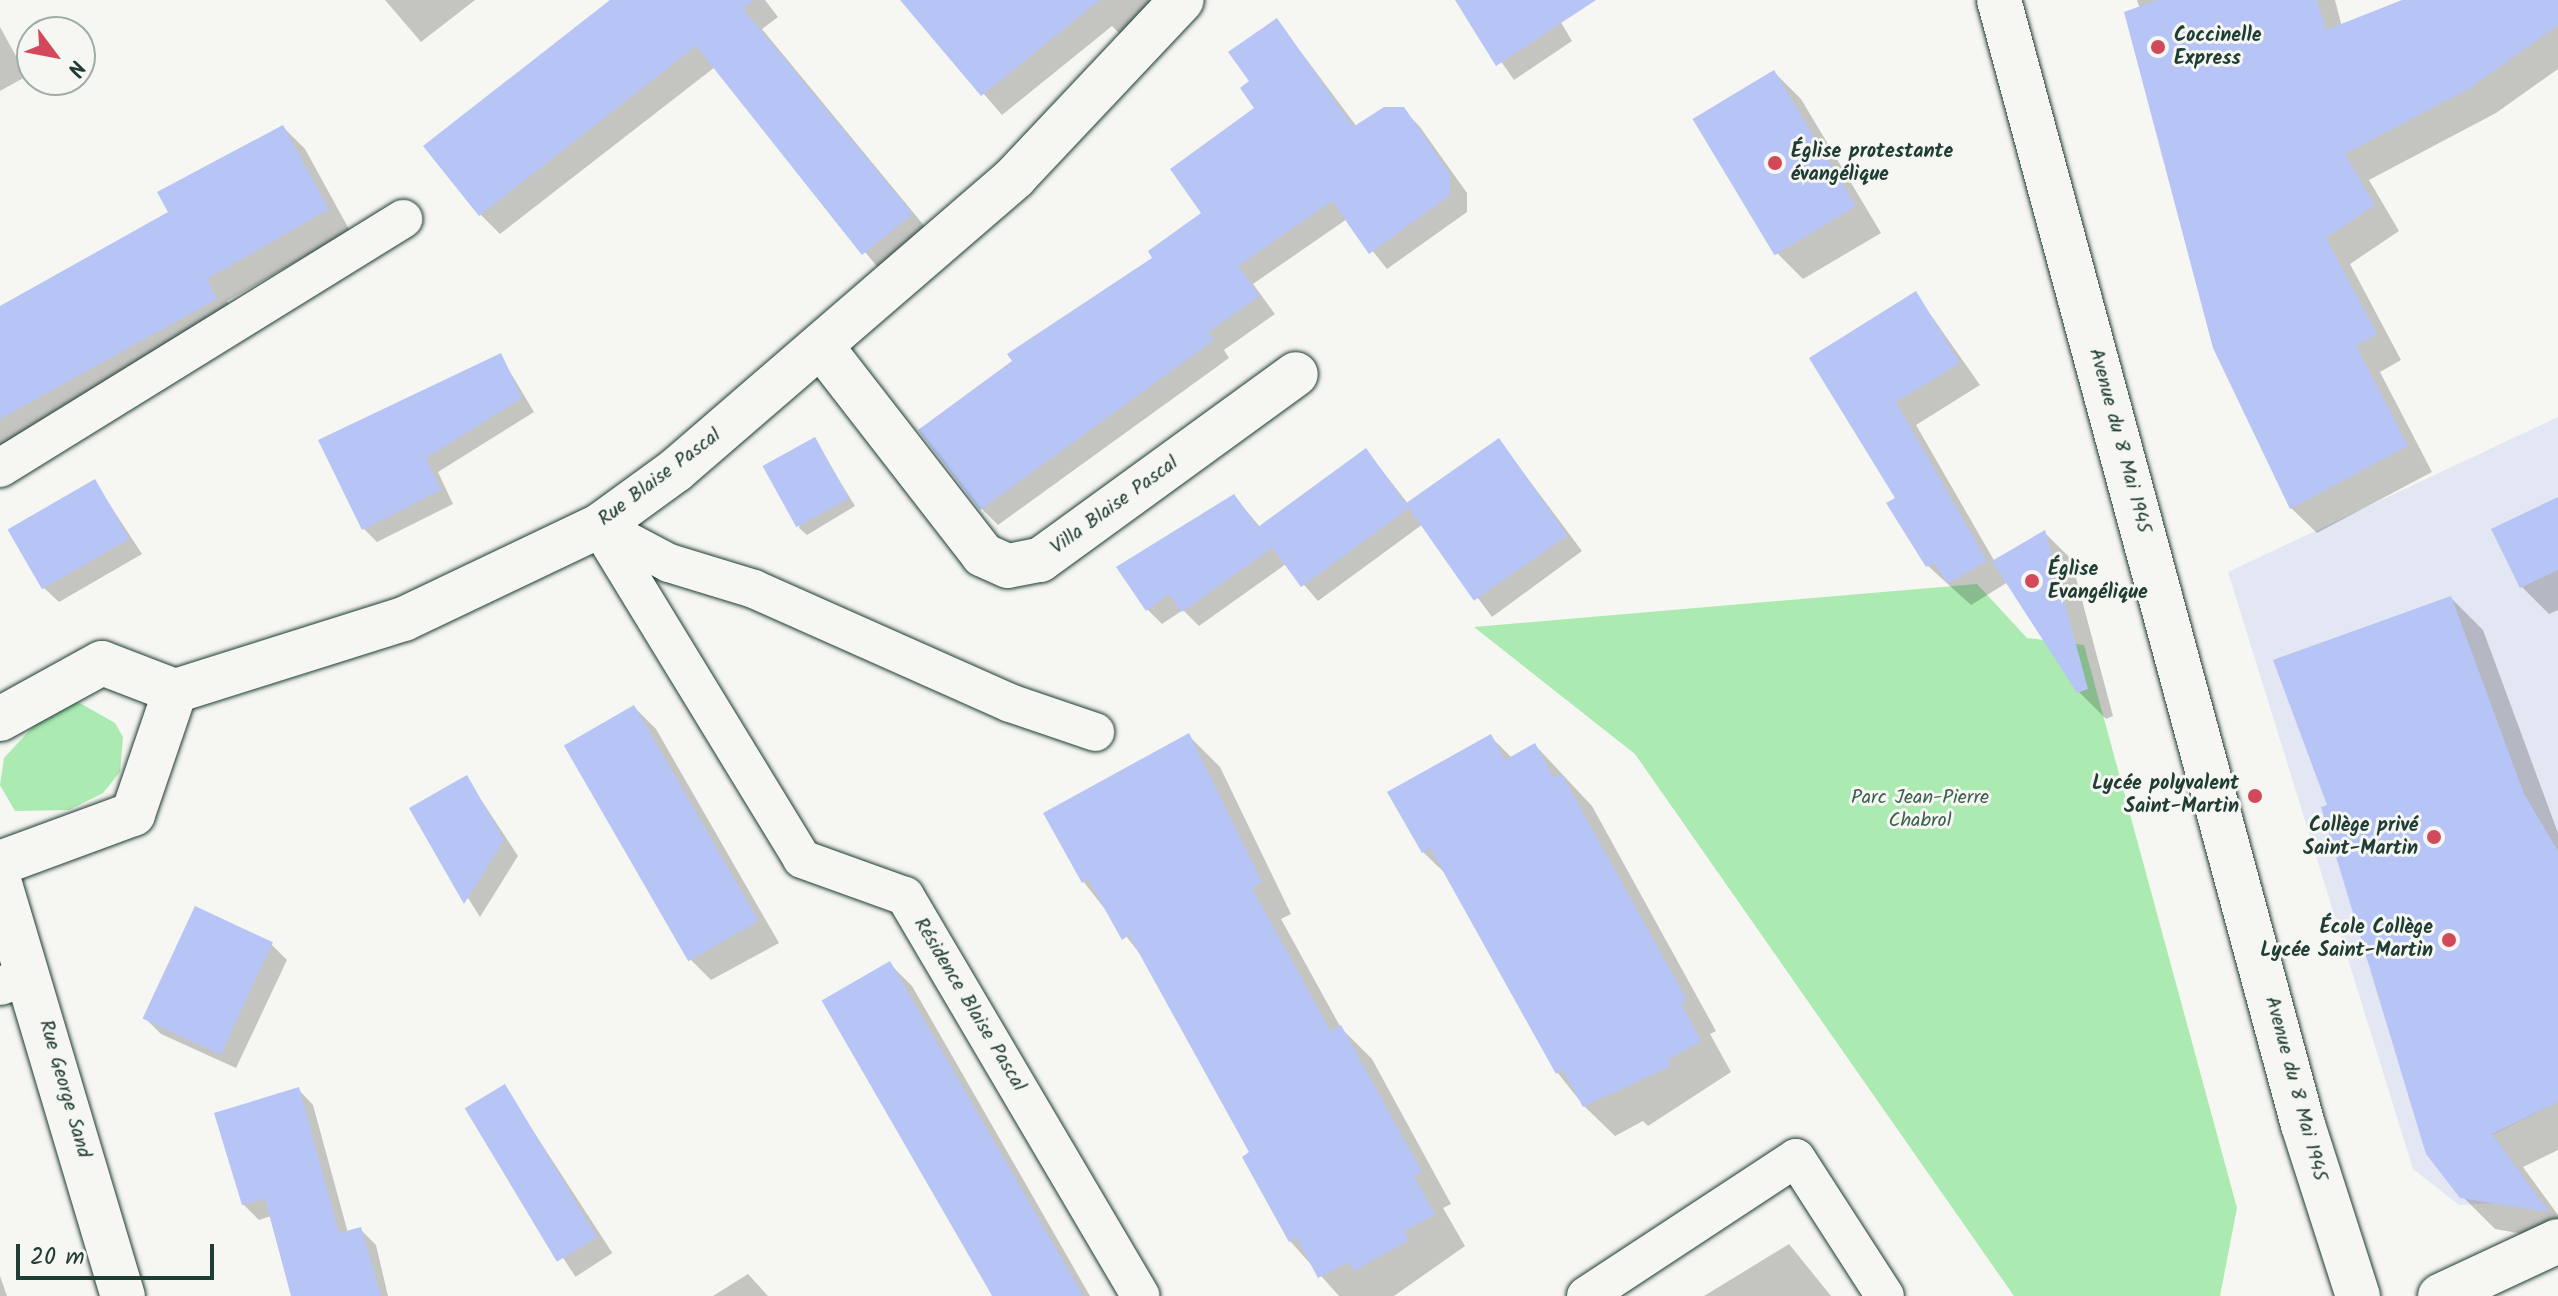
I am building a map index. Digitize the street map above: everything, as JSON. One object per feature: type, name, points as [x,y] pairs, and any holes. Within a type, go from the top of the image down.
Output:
[{"type":"street","name":"Rue Blaise Pascal","points":[[175,691],[404,619],[599,526],[676,470],[1015,177],[1182,0]]},
{"type":"street","name":"Avenue du 8 Mai 1945","points":[[1999,0],[2303,1125],[2358,1296]]},
{"type":"street","name":"Villa Blaise Pascal","points":[[821,346],[983,555],[1008,566],[1040,560],[1296,374]]},
{"type":"street","points":[[0,719],[102,663],[175,691],[133,814],[0,863]]},
{"type":"street","name":"Rue George Sand","points":[[0,884],[15,981],[123,1296]]},
{"type":"street","points":[[2440,1296],[2558,1241]]},
{"type":"lane","points":[[0,468],[403,219]]},
{"type":"lane","points":[[599,526],[669,563],[754,589],[1010,703],[1095,732]]},
{"type":"lane","name":"Résidence Blaise Pascal","points":[[599,526],[802,859],[905,896],[1141,1296]]},
{"type":"lane","points":[[1586,1296],[1796,1158],[1885,1296]]},
{"type":"shaded area","name":"Collège privé Saint-Martin","points":[[2558,417],[2558,1102],[2493,1135],[2541,1201],[2459,1205],[2413,1169],[2228,572]]},
{"type":"green space","name":"Parc Jean-Pierre Chabrol","points":[[1977,584],[2027,638],[2084,645],[2237,1208],[2220,1296],[2014,1296],[1635,754],[1474,627]]},
{"type":"green space","points":[[78,702],[115,723],[123,737],[120,772],[103,793],[69,810],[15,811],[0,785],[4,758],[43,716]]},
{"type":"building","points":[[610,0],[754,0],[743,9],[913,214],[862,255],[696,46],[479,216],[423,146]]},
{"type":"building","points":[[900,0],[1100,0],[981,96]]},
{"type":"building","points":[[1455,0],[1596,0],[1496,66]]},
{"type":"building","points":[[2157,0],[2317,0],[2326,30],[2402,0],[2558,0],[2558,25],[2470,88],[2345,154],[2375,205],[2326,238],[2377,334],[2356,346],[2408,446],[2290,509],[2213,348],[2124,12]]},
{"type":"building","points":[[1277,18],[1353,127],[1384,107],[1404,107],[1450,174],[1450,195],[1369,254],[1332,201],[1238,266],[1260,296],[1208,332],[1214,340],[980,510],[918,430],[1012,361],[1007,354],[1152,258],[1148,251],[1201,213],[1170,169],[1254,108],[1240,88],[1249,81],[1228,52]]},
{"type":"building","name":"Église protestante évangélique","points":[[1774,70],[1856,206],[1774,255],[1693,119]]},
{"type":"building","points":[[283,125],[329,209],[207,279],[217,299],[0,419],[0,306],[168,212],[157,192]]},
{"type":"building","points":[[1916,291],[1960,363],[1896,402],[1987,561],[1948,584],[1934,563],[1926,567],[1886,503],[1895,498],[1809,358]]},
{"type":"building","points":[[501,353],[522,398],[426,458],[441,490],[362,530],[318,440]]},
{"type":"building","points":[[815,437],[849,498],[796,527],[763,466]]},
{"type":"building","points":[[1499,438],[1567,535],[1474,601],[1406,503]]},
{"type":"building","points":[[1366,448],[1409,508],[1301,587],[1258,528],[1272,548],[1182,612],[1169,594],[1146,611],[1116,567],[1234,494],[1258,527]]},
{"type":"building","points":[[95,479],[130,539],[42,589],[8,530]]},
{"type":"building","points":[[2558,497],[2558,570],[2520,588],[2491,529]]},
{"type":"building","name":"Église Evangélique","points":[[2045,530],[2088,689],[2077,693],[1992,561]]},
{"type":"building","name":"Collège privé Saint-Martin","points":[[2451,596],[2524,794],[2558,851],[2558,1102],[2492,1134],[2549,1212],[2460,1198],[2426,1154],[2321,807],[2327,805],[2273,660]]},
{"type":"building","points":[[634,705],[759,921],[688,961],[564,746]]},
{"type":"building","points":[[1189,733],[1262,882],[1252,888],[1331,1032],[1341,1025],[1422,1172],[1414,1176],[1435,1215],[1404,1231],[1409,1240],[1354,1271],[1349,1262],[1318,1278],[1296,1237],[1289,1242],[1242,1157],[1249,1152],[1129,935],[1122,940],[1088,879],[1082,883],[1043,813]]},
{"type":"building","points":[[1491,734],[1505,760],[1535,743],[1554,778],[1561,773],[1687,1000],[1681,1003],[1701,1041],[1668,1060],[1671,1066],[1583,1107],[1562,1069],[1556,1074],[1430,848],[1422,853],[1387,792]]},
{"type":"building","points":[[467,775],[504,840],[464,904],[409,808]]},
{"type":"building","points":[[195,906],[273,942],[221,1055],[143,1018]]},
{"type":"building","points":[[890,961],[1083,1295],[992,1296],[822,1001]]},
{"type":"building","points":[[505,1084],[597,1237],[557,1262],[465,1108]]},
{"type":"building","points":[[299,1087],[339,1233],[361,1227],[381,1296],[291,1296],[265,1199],[242,1205],[214,1113]]},
{"type":"place","name":"Coccinelle Express","points":[[2158,47]]},
{"type":"place","name":"Église protestante évangélique","points":[[1775,163]]},
{"type":"place","name":"Église Evangélique","points":[[2032,581]]},
{"type":"place","name":"Lycée polyvalent Saint-Martin","points":[[2255,796]]},
{"type":"place","name":"Collège privé Saint-Martin","points":[[2434,837]]},
{"type":"place","name":"École Collège Lycée Saint-Martin","points":[[2449,940]]}]
